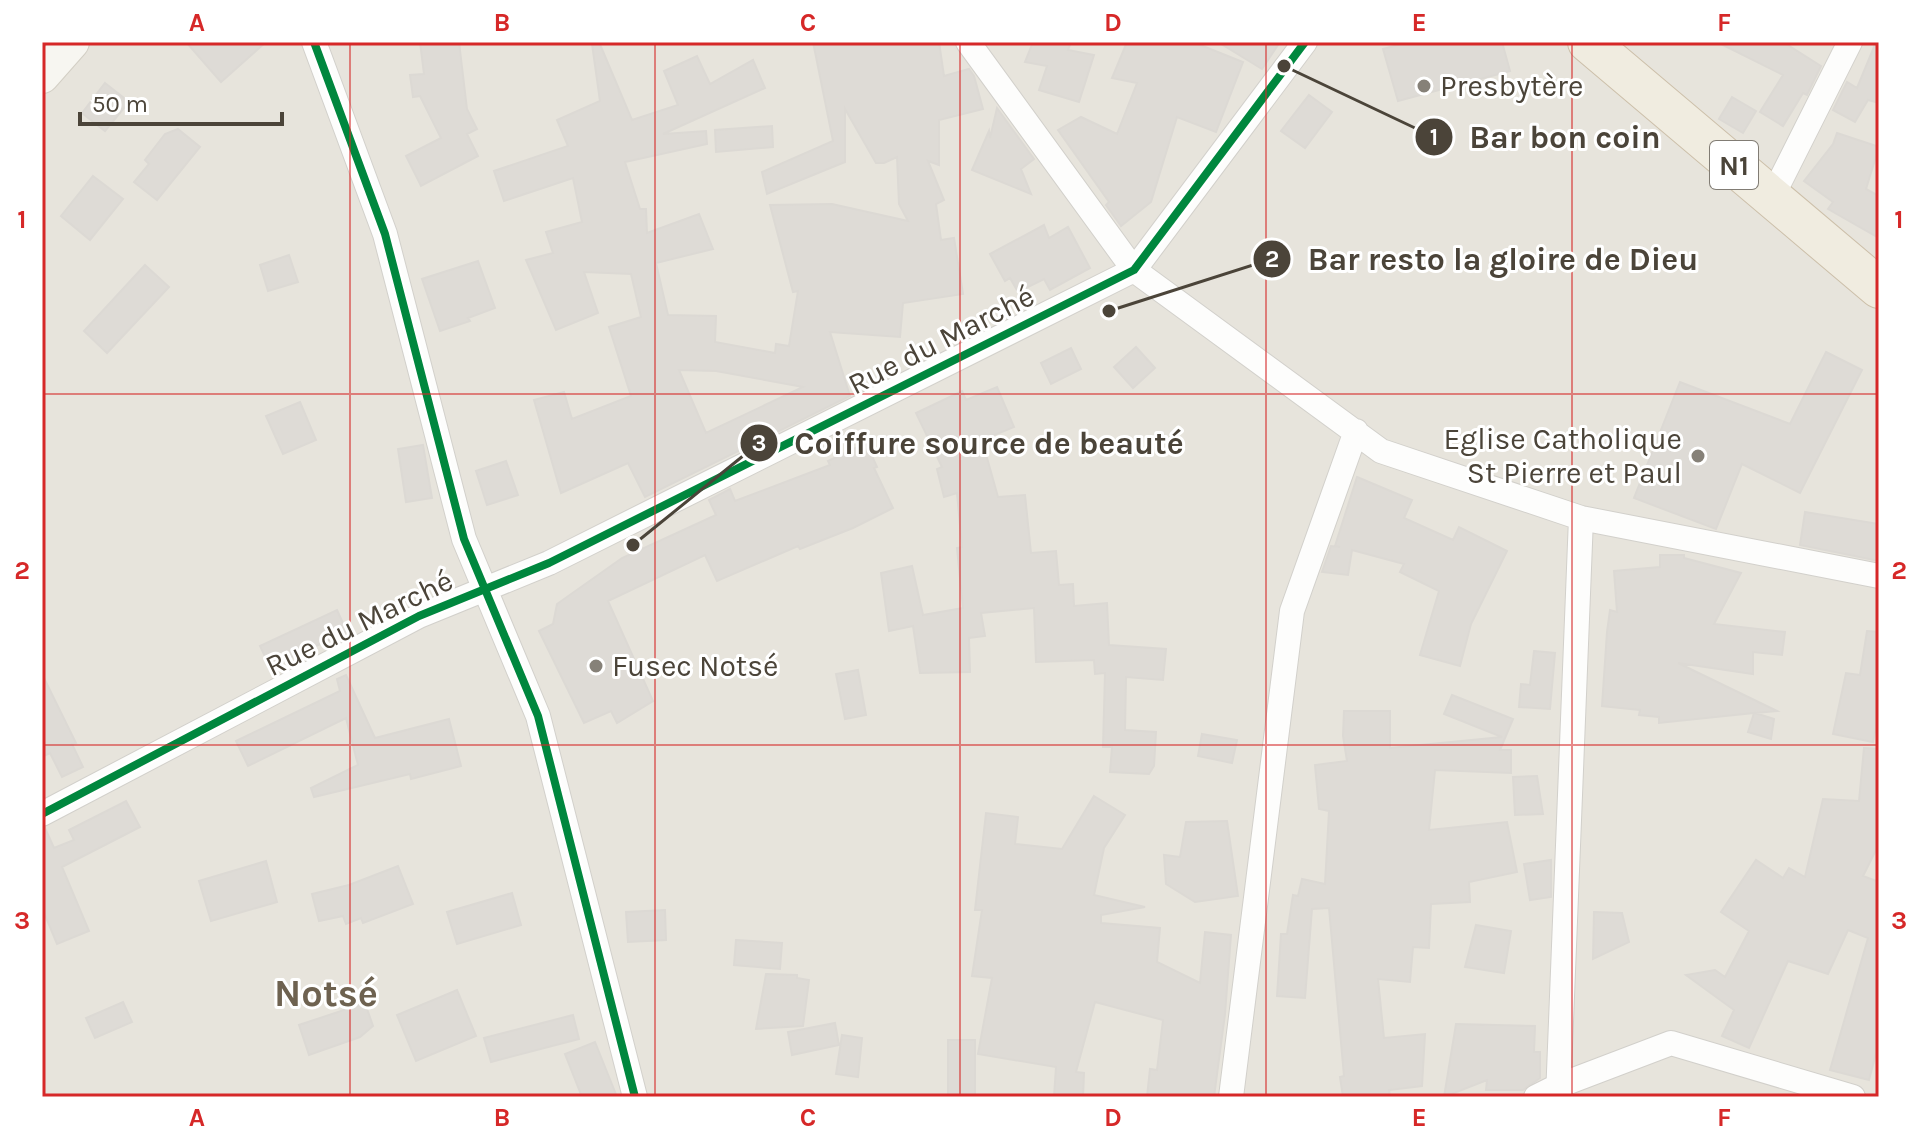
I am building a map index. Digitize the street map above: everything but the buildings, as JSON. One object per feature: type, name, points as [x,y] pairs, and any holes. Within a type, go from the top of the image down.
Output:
[{"type":"highway","name":"N1","points":[[1588,42],[1879,288]]},
{"type":"main road","points":[[42,76],[72,42]]},
{"type":"street","points":[[314,42],[385,234],[464,539],[538,716],[635,1097]]},
{"type":"street","points":[[968,42],[1134,270],[1381,451],[1581,518],[1879,576]]},
{"type":"street","name":"Rue du Marché","points":[[42,814],[419,616],[549,563],[1134,270],[1305,42]]},
{"type":"street","points":[[1772,197],[1850,42]]},
{"type":"street","points":[[1231,1097],[1292,611],[1356,431]]},
{"type":"street","points":[[1581,518],[1551,1093],[1671,1043],[1853,1097]]},
{"type":"shaded area","points":[[42,42],[1879,42],[1879,1097],[42,1097]]},
{"type":"cycle path","points":[[314,42],[385,234],[464,539],[538,716],[635,1097]]},
{"type":"cycle path","points":[[42,814],[419,616],[549,563],[1134,270],[1305,42]]},
{"type":"place","name":"Bar bon coin","points":[[1284,66]]},
{"type":"place","name":"Presbytère","points":[[1424,86]]},
{"type":"place","name":"Bar resto la gloire de Dieu","points":[[1109,311]]},
{"type":"place","name":"Eglise Catholique St Pierre et Paul","points":[[1698,456]]},
{"type":"place","name":"Coiffure source de beauté","points":[[633,545]]},
{"type":"place","name":"Fusec Notsé","points":[[596,666]]},
{"type":"district","name":"Notsé","points":[[326,993]]}]
